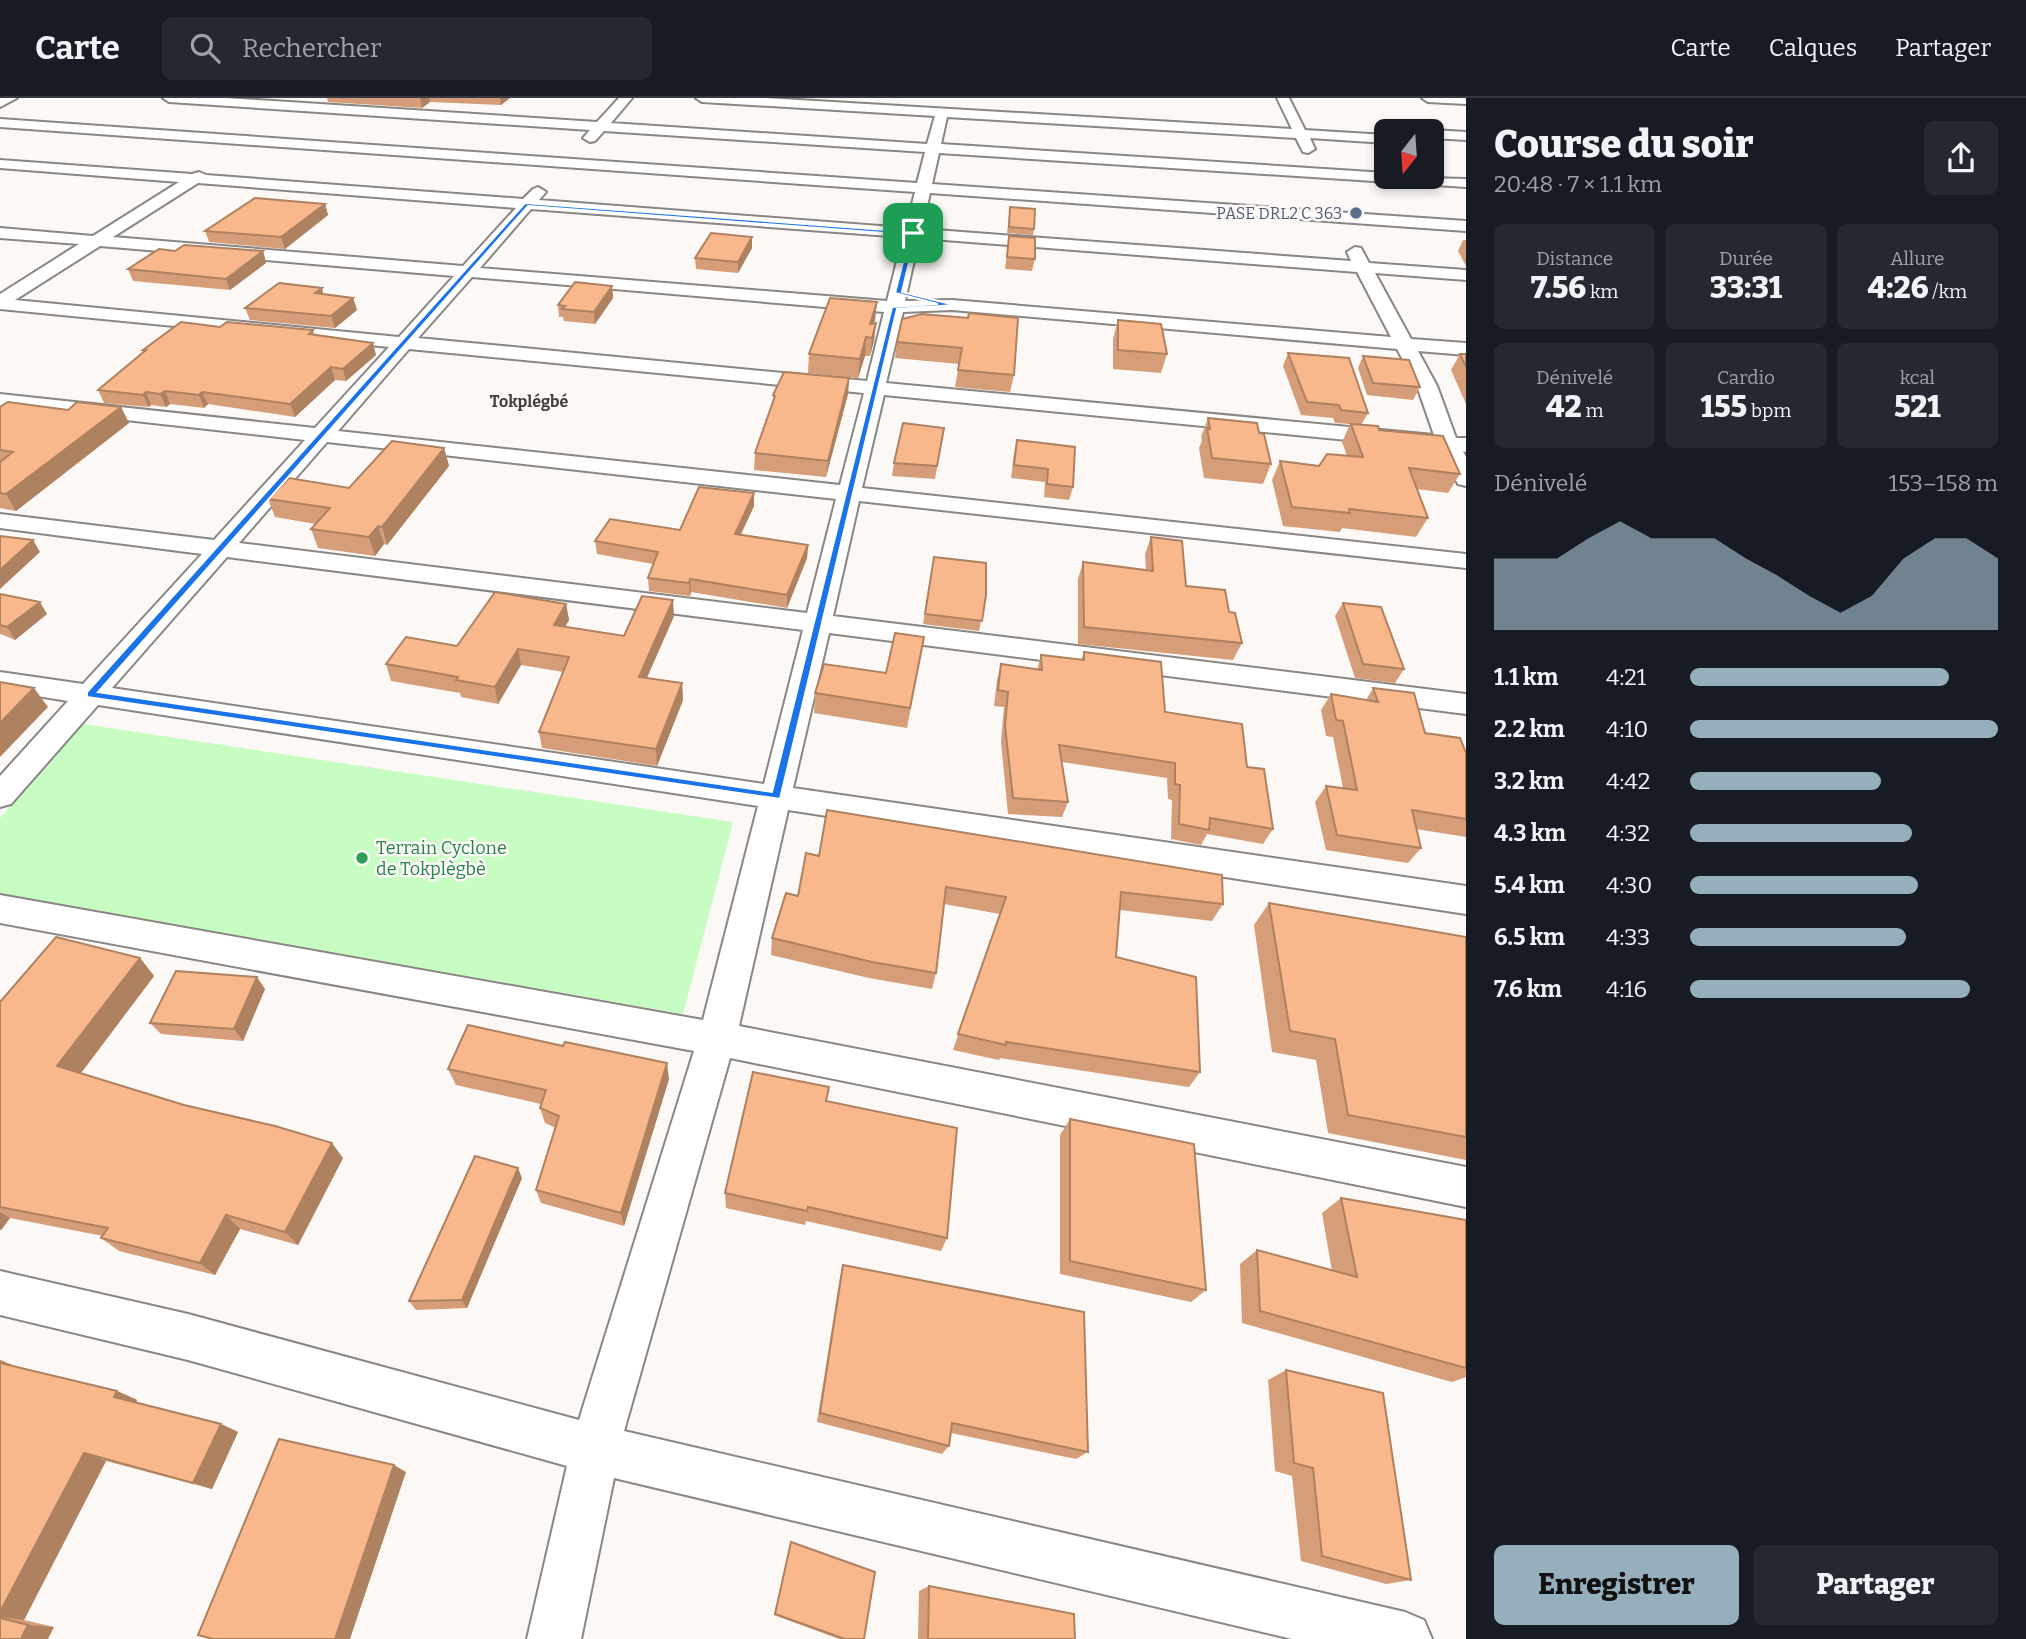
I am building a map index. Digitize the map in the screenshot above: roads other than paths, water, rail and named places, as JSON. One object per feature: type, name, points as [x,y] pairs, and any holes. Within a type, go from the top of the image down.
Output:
[{"type":"street","points":[[0,103],[10,98]]},
{"type":"street","points":[[169,98],[1466,183]]},
{"type":"street","points":[[234,153],[322,98]]},
{"type":"street","points":[[0,796],[527,204],[626,98]]},
{"type":"street","points":[[702,98],[945,103],[1298,130],[1374,131]]},
{"type":"street","points":[[844,98],[945,103],[1374,138]]},
{"type":"street","points":[[1283,98],[1362,268],[1457,445],[1466,479]]},
{"type":"street","points":[[1429,98],[1466,100]]},
{"type":"street","points":[[554,1639],[595,1449],[717,1040],[945,103]]},
{"type":"street","points":[[0,123],[924,188],[1344,230],[1466,226]]},
{"type":"street","points":[[1444,135],[1466,136]]},
{"type":"street","points":[[1444,143],[1466,144]]},
{"type":"street","points":[[0,164],[1466,275]]},
{"type":"street","points":[[0,303],[214,166]]},
{"type":"street","points":[[0,217],[473,265]]},
{"type":"street","points":[[0,233],[473,265],[1466,349]]},
{"type":"street","points":[[0,303],[1457,445]]},
{"type":"street","points":[[0,400],[1466,561]]},
{"type":"street","points":[[0,521],[1466,704]]},
{"type":"street","points":[[0,681],[1466,900]]},
{"type":"street","points":[[0,909],[717,1040],[1466,1187]]},
{"type":"street","points":[[0,1293],[188,1337],[595,1449],[1405,1639]]},
{"type":"place","name":"PASE DRL2 C 363","points":[[1356,213]]},
{"type":"place","name":"Terrain Cyclone de Tokplègbè","points":[[362,858]]},
{"type":"district","name":"Tokplégbé","points":[[529,401]]}]
